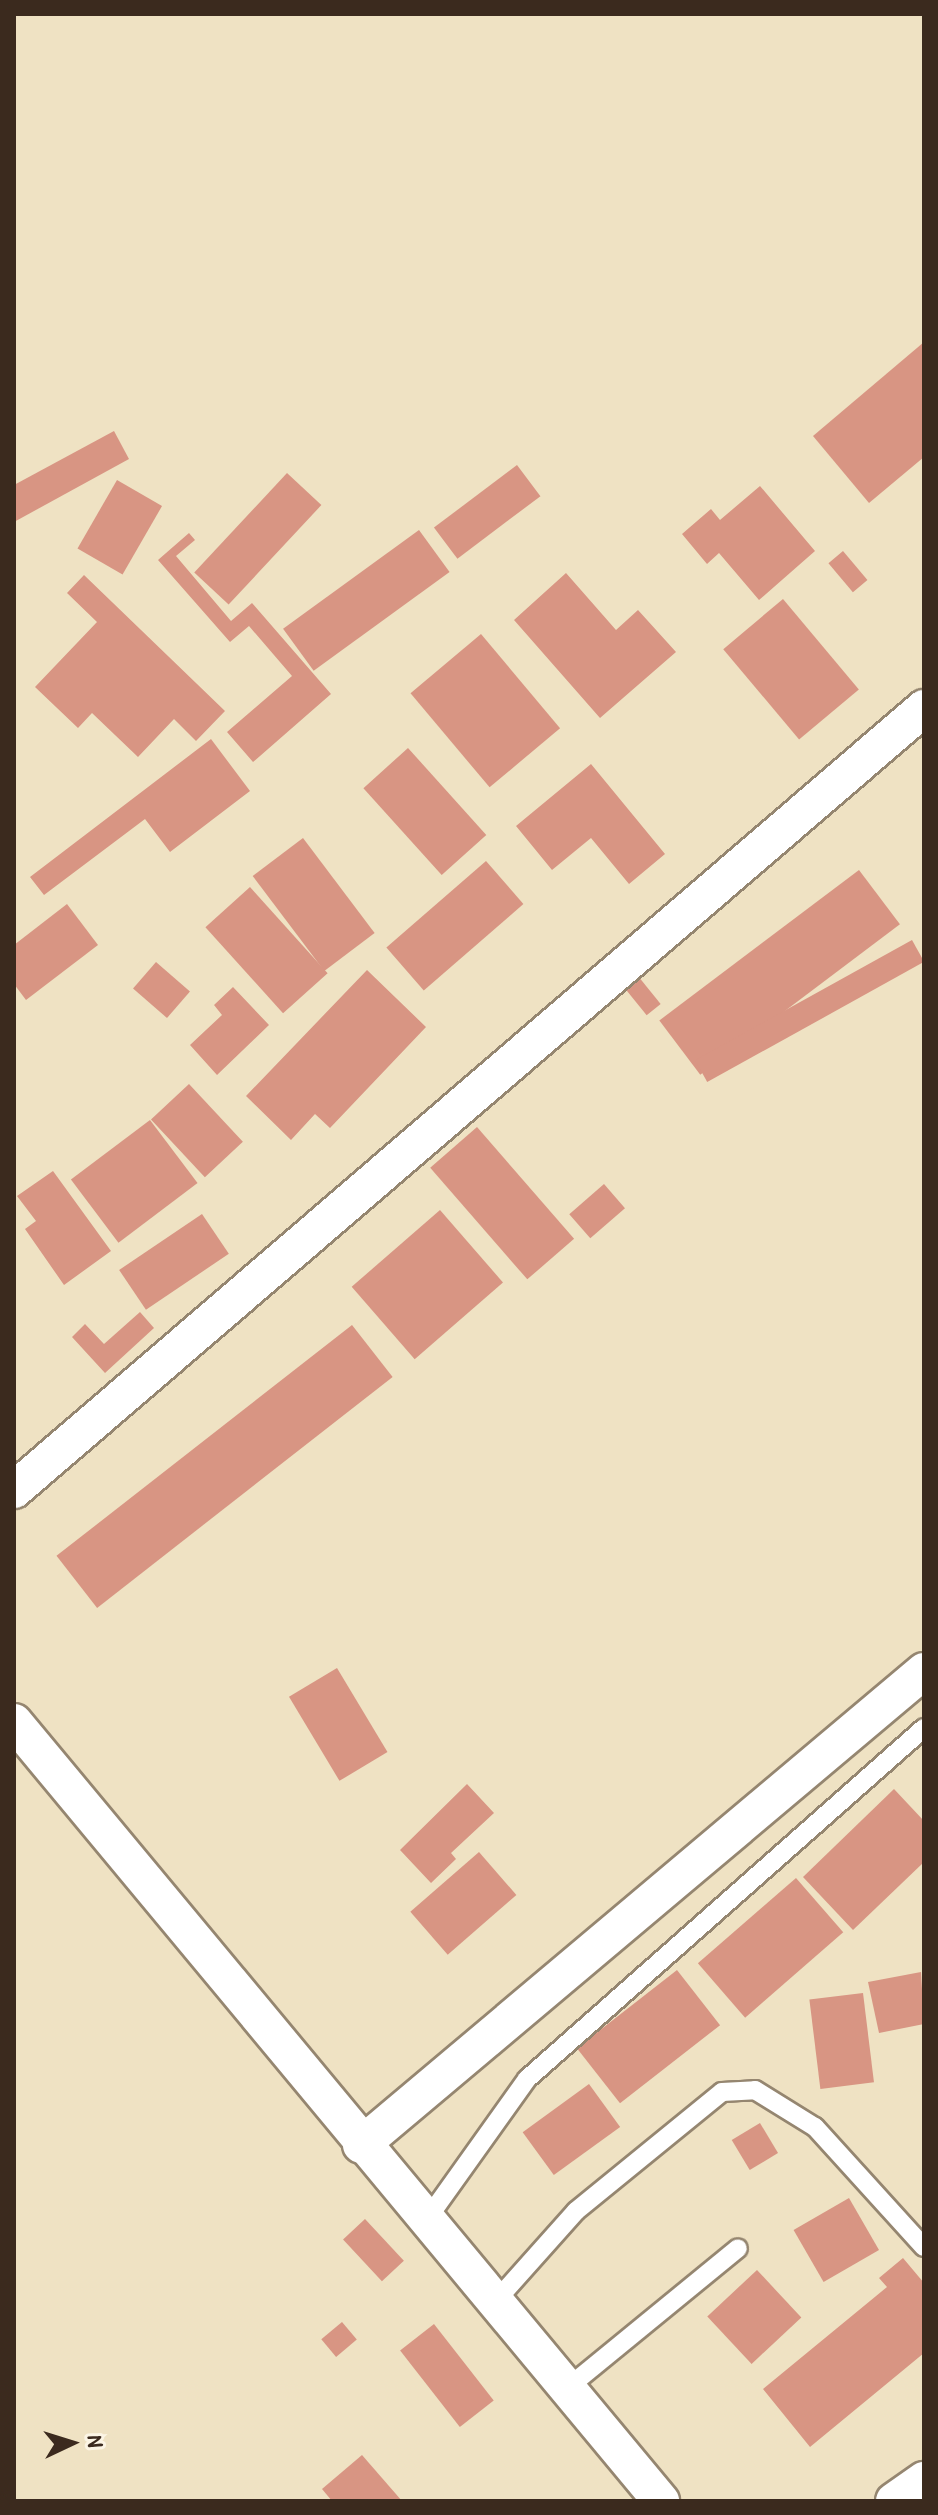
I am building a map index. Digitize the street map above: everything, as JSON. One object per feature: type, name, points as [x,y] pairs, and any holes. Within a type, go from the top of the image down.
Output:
[{"type":"street","points":[[14,1490],[924,708]]},
{"type":"street","points":[[361,2145],[924,1671]]},
{"type":"street","points":[[14,1722],[361,2145],[661,2501]]},
{"type":"street","points":[[894,2501],[924,2480]]},
{"type":"lane","points":[[425,2222],[527,2079],[924,1728]]},
{"type":"lane","points":[[494,2303],[576,2211],[722,2092],[755,2090],[815,2127],[924,2247]]},
{"type":"lane","points":[[566,2389],[738,2248]]},
{"type":"building","points":[[924,342],[924,457],[869,503],[813,436]]},
{"type":"building","points":[[114,431],[129,459],[14,522],[14,485]]},
{"type":"building","points":[[517,465],[540,496],[457,559],[434,528]]},
{"type":"building","points":[[287,473],[321,505],[229,605],[194,572]]},
{"type":"building","points":[[117,480],[162,506],[123,574],[78,548]]},
{"type":"building","points":[[760,486],[815,551],[759,600],[719,553],[707,564],[682,534],[711,509],[720,520]]},
{"type":"building","points":[[419,530],[450,572],[314,671],[283,629]]},
{"type":"building","points":[[189,533],[195,540],[176,556],[231,621],[252,603],[331,694],[253,762],[227,732],[292,676],[249,626],[230,642],[158,560]]},
{"type":"building","points":[[843,551],[867,580],[853,592],[828,563]]},
{"type":"building","points":[[566,573],[616,630],[638,610],[676,652],[600,718],[514,620]]},
{"type":"building","points":[[84,575],[225,711],[196,741],[174,719],[138,757],[92,713],[78,728],[35,687],[97,622],[67,593]]},
{"type":"building","points":[[783,599],[859,689],[799,740],[723,649]]},
{"type":"building","points":[[481,634],[560,728],[490,787],[411,693]]},
{"type":"building","points":[[211,739],[250,791],[170,852],[145,819],[44,895],[30,877]]},
{"type":"building","points":[[408,748],[486,835],[442,875],[363,788]]},
{"type":"building","points":[[591,764],[665,854],[629,884],[591,838],[552,870],[516,826]]},
{"type":"building","points":[[303,838],[375,933],[324,971],[253,876]]},
{"type":"building","points":[[486,861],[523,904],[424,991],[386,948]]},
{"type":"building","points":[[859,870],[900,924],[700,1075],[659,1020]]},
{"type":"building","points":[[250,887],[328,973],[283,1013],[205,927]]},
{"type":"building","points":[[67,904],[98,945],[26,1000],[14,984],[14,945]]},
{"type":"building","points":[[912,940],[924,962],[707,1082],[695,1060]]},
{"type":"building","points":[[156,962],[190,992],[167,1018],[133,988]]},
{"type":"building","points":[[367,970],[426,1027],[330,1128],[315,1114],[291,1140],[246,1096]]},
{"type":"building","points":[[638,976],[661,1004],[647,1015],[624,987]]},
{"type":"building","points":[[233,987],[269,1025],[217,1075],[190,1045],[222,1015],[214,1005]]},
{"type":"building","points":[[189,1084],[243,1142],[205,1177],[151,1119]]},
{"type":"building","points":[[150,1120],[198,1183],[118,1243],[71,1180]]},
{"type":"building","points":[[477,1127],[574,1239],[527,1279],[430,1168]]},
{"type":"building","points":[[53,1171],[111,1251],[64,1285],[25,1229],[36,1221],[17,1196]]},
{"type":"building","points":[[604,1184],[625,1208],[590,1238],[569,1214]]},
{"type":"building","points":[[440,1210],[503,1282],[415,1359],[352,1287]]},
{"type":"building","points":[[202,1214],[229,1254],[146,1310],[119,1270]]},
{"type":"building","points":[[140,1312],[154,1328],[105,1373],[72,1337],[85,1324],[104,1344]]},
{"type":"building","points":[[352,1325],[393,1377],[97,1608],[56,1556]]},
{"type":"building","points":[[337,1668],[387,1752],[339,1781],[289,1697]]},
{"type":"building","points":[[467,1784],[494,1813],[451,1853],[456,1859],[431,1883],[400,1850]]},
{"type":"building","points":[[894,1789],[924,1821],[924,1862],[853,1930],[803,1877]]},
{"type":"building","points":[[479,1852],[516,1895],[448,1955],[410,1912]]},
{"type":"building","points":[[796,1878],[843,1932],[745,2018],[698,1963]]},
{"type":"building","points":[[677,1970],[720,2025],[620,2103],[577,2048]]},
{"type":"building","points":[[921,1972],[924,2024],[879,2033],[868,1982]]},
{"type":"building","points":[[863,1993],[874,2082],[820,2089],[809,2000]]},
{"type":"building","points":[[589,2084],[620,2127],[554,2175],[523,2132]]},
{"type":"building","points":[[760,2123],[778,2153],[750,2170],[732,2140]]},
{"type":"building","points":[[849,2198],[879,2250],[824,2282],[794,2230]]},
{"type":"building","points":[[365,2219],[404,2261],[382,2281],[343,2239]]},
{"type":"building","points":[[903,2258],[924,2283],[924,2353],[810,2447],[763,2389],[887,2287],[879,2278]]},
{"type":"building","points":[[757,2270],[801,2318],[752,2364],[707,2316]]},
{"type":"building","points":[[342,2322],[357,2340],[336,2357],[321,2339]]},
{"type":"building","points":[[434,2324],[494,2400],[460,2427],[400,2350]]},
{"type":"building","points":[[362,2455],[402,2501],[332,2501],[322,2489]]}]
